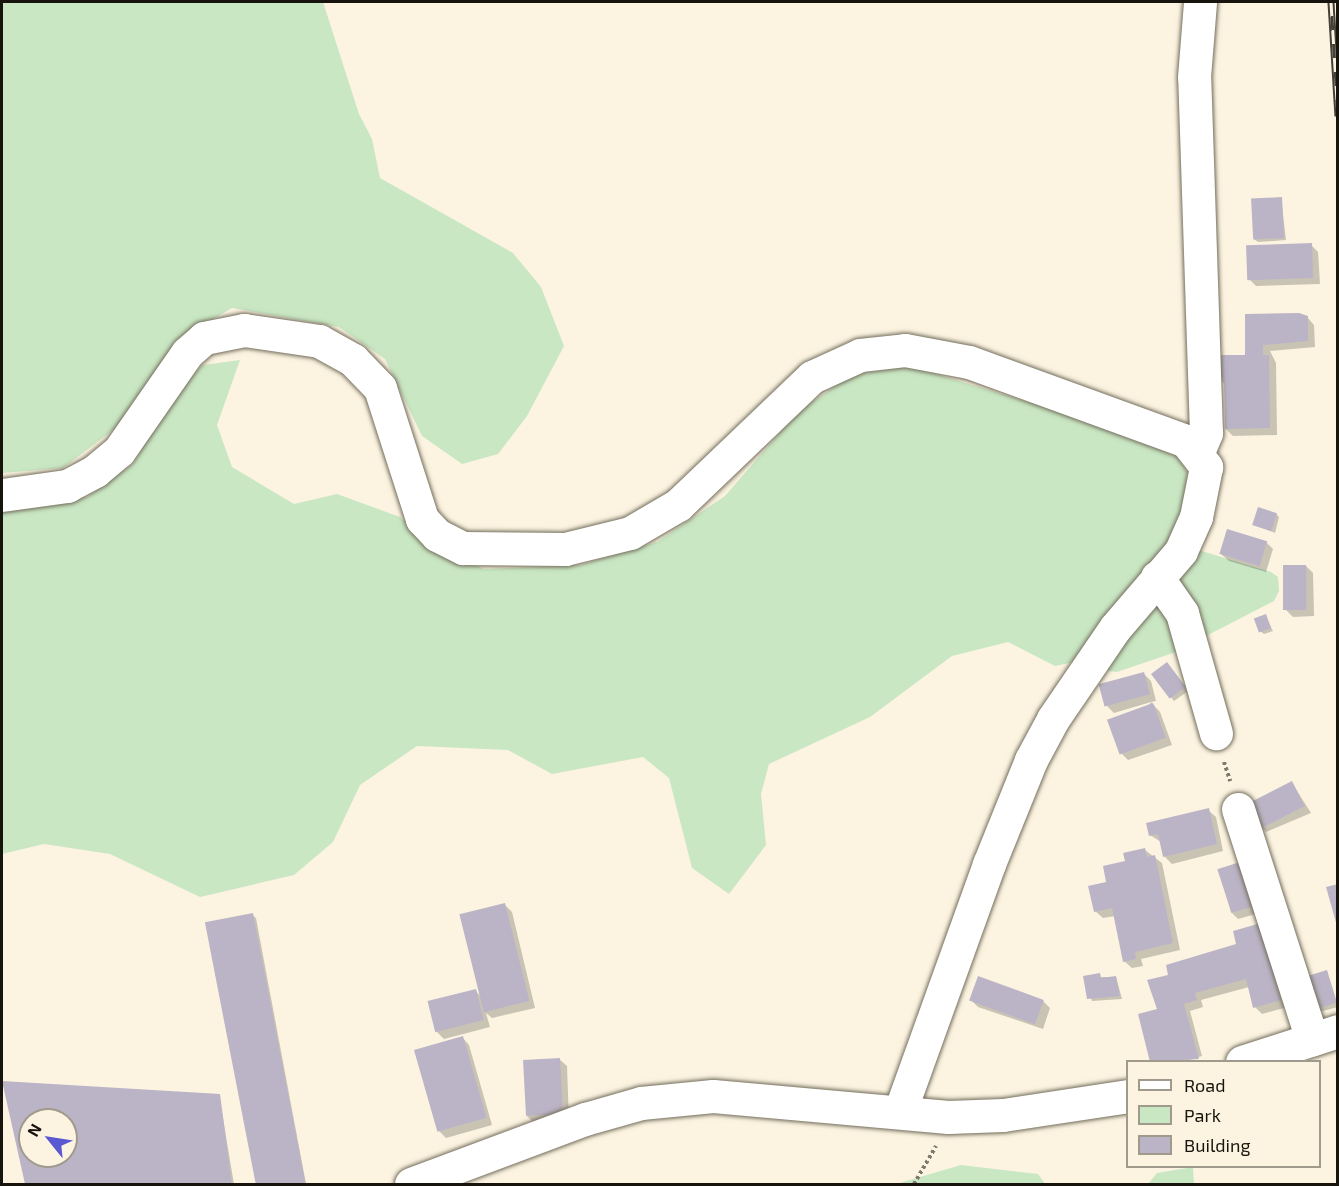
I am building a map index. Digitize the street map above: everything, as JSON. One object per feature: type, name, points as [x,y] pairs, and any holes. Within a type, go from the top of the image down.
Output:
[{"type":"street","points":[[1198,452],[1206,433],[1194,77],[1200,2]]},
{"type":"street","points":[[2,495],[67,486],[95,471],[119,451],[187,353],[204,338],[244,330],[319,341],[353,360],[384,397],[422,519],[437,535],[463,548],[565,549],[630,533],[678,506],[812,377],[860,355],[905,350],[969,362],[1186,441],[1198,452],[1206,466],[1196,518],[1181,551],[1115,628],[1053,719],[1031,760],[989,864],[900,1111]]},
{"type":"street","points":[[1157,577],[1182,613],[1216,732]]},
{"type":"street","points":[[1238,809],[1325,1035],[1248,1060]]},
{"type":"street","points":[[411,1185],[585,1119],[641,1103],[713,1096],[948,1117],[1003,1115],[1126,1096]]},
{"type":"path","points":[[1216,732],[1238,809]]},
{"type":"path","points":[[914,1185],[939,1141],[948,1117]]},
{"type":"green space","points":[[2,2],[323,2],[359,114],[372,139],[380,178],[513,253],[541,287],[564,346],[527,416],[498,454],[462,464],[422,436],[385,359],[339,327],[232,308],[184,336],[121,424],[63,468],[2,473]]},
{"type":"green space","points":[[240,360],[217,425],[232,467],[294,504],[337,494],[400,517],[433,545],[484,569],[580,565],[657,542],[725,496],[798,412],[851,375],[910,366],[1116,429],[1182,458],[1192,490],[1177,544],[1074,662],[1055,666],[1008,642],[952,656],[870,717],[769,764],[761,794],[766,845],[729,894],[692,868],[669,778],[643,757],[552,774],[508,750],[417,746],[360,785],[333,842],[294,875],[200,897],[110,854],[44,844],[2,854],[2,505],[87,497],[133,464],[175,390],[203,365]]},
{"type":"green space","points":[[1195,549],[1271,572],[1278,577],[1279,591],[1274,601],[1173,653],[1117,672],[1108,671],[1105,667]]},
{"type":"green space","points":[[961,1165],[1038,1174],[1045,1184],[896,1184]]},
{"type":"green space","points":[[1193,1168],[1194,1184],[1148,1184],[1157,1173]]},
{"type":"building","points":[[1282,197],[1284,238],[1253,240],[1251,199]]},
{"type":"building","points":[[1312,243],[1313,278],[1247,280],[1246,245]]},
{"type":"building","points":[[1299,313],[1308,316],[1308,341],[1263,345],[1263,355],[1269,355],[1270,428],[1225,429],[1224,378],[1216,378],[1216,362],[1221,361],[1221,355],[1245,355],[1245,314]]},
{"type":"building","points":[[1258,507],[1277,513],[1271,531],[1252,525]]},
{"type":"building","points":[[1227,529],[1267,541],[1260,566],[1219,554]]},
{"type":"building","points":[[1283,565],[1306,565],[1306,610],[1283,610]]},
{"type":"building","points":[[1266,614],[1271,628],[1259,633],[1254,618]]},
{"type":"building","points":[[1167,662],[1186,687],[1170,699],[1151,674]]},
{"type":"building","points":[[1144,672],[1150,694],[1105,706],[1099,684]]},
{"type":"building","points":[[1153,703],[1166,738],[1120,755],[1107,720]]},
{"type":"building","points":[[1292,781],[1305,806],[1261,828],[1248,803]]},
{"type":"building","points":[[1209,808],[1217,844],[1163,857],[1158,834],[1149,836],[1146,823]]},
{"type":"building","points":[[1145,848],[1147,857],[1155,855],[1173,943],[1135,952],[1136,959],[1123,962],[1112,908],[1094,912],[1088,886],[1106,882],[1103,866],[1125,861],[1123,853]]},
{"type":"building","points":[[1243,861],[1257,905],[1232,913],[1217,869]]},
{"type":"building","points":[[1338,884],[1338,926],[1337,926],[1326,887]]},
{"type":"building","points":[[505,903],[529,1001],[484,1012],[459,914]]},
{"type":"building","points":[[253,913],[306,1184],[256,1184],[205,922]]},
{"type":"building","points":[[1261,923],[1281,1000],[1253,1008],[1246,979],[1195,993],[1197,1000],[1184,1004],[1199,1059],[1150,1060],[1138,1014],[1157,1009],[1147,980],[1168,975],[1166,965],[1236,944],[1233,931]]},
{"type":"building","points":[[1327,970],[1337,1003],[1315,1009],[1305,977]]},
{"type":"building","points":[[1100,973],[1101,978],[1116,976],[1120,996],[1087,999],[1083,976]]},
{"type":"building","points":[[978,976],[1044,1000],[1035,1024],[969,1000]]},
{"type":"building","points":[[476,989],[484,1020],[435,1032],[427,1001]]},
{"type":"building","points":[[463,1036],[486,1118],[437,1132],[414,1050]]},
{"type":"building","points":[[560,1058],[563,1114],[526,1116],[523,1060]]},
{"type":"building","points":[[2,1081],[220,1094],[232,1184],[25,1184],[21,1168],[78,1168],[78,1108],[18,1108],[18,1153]]},
{"type":"railway","points":[[1331,2],[1338,116]]}]
